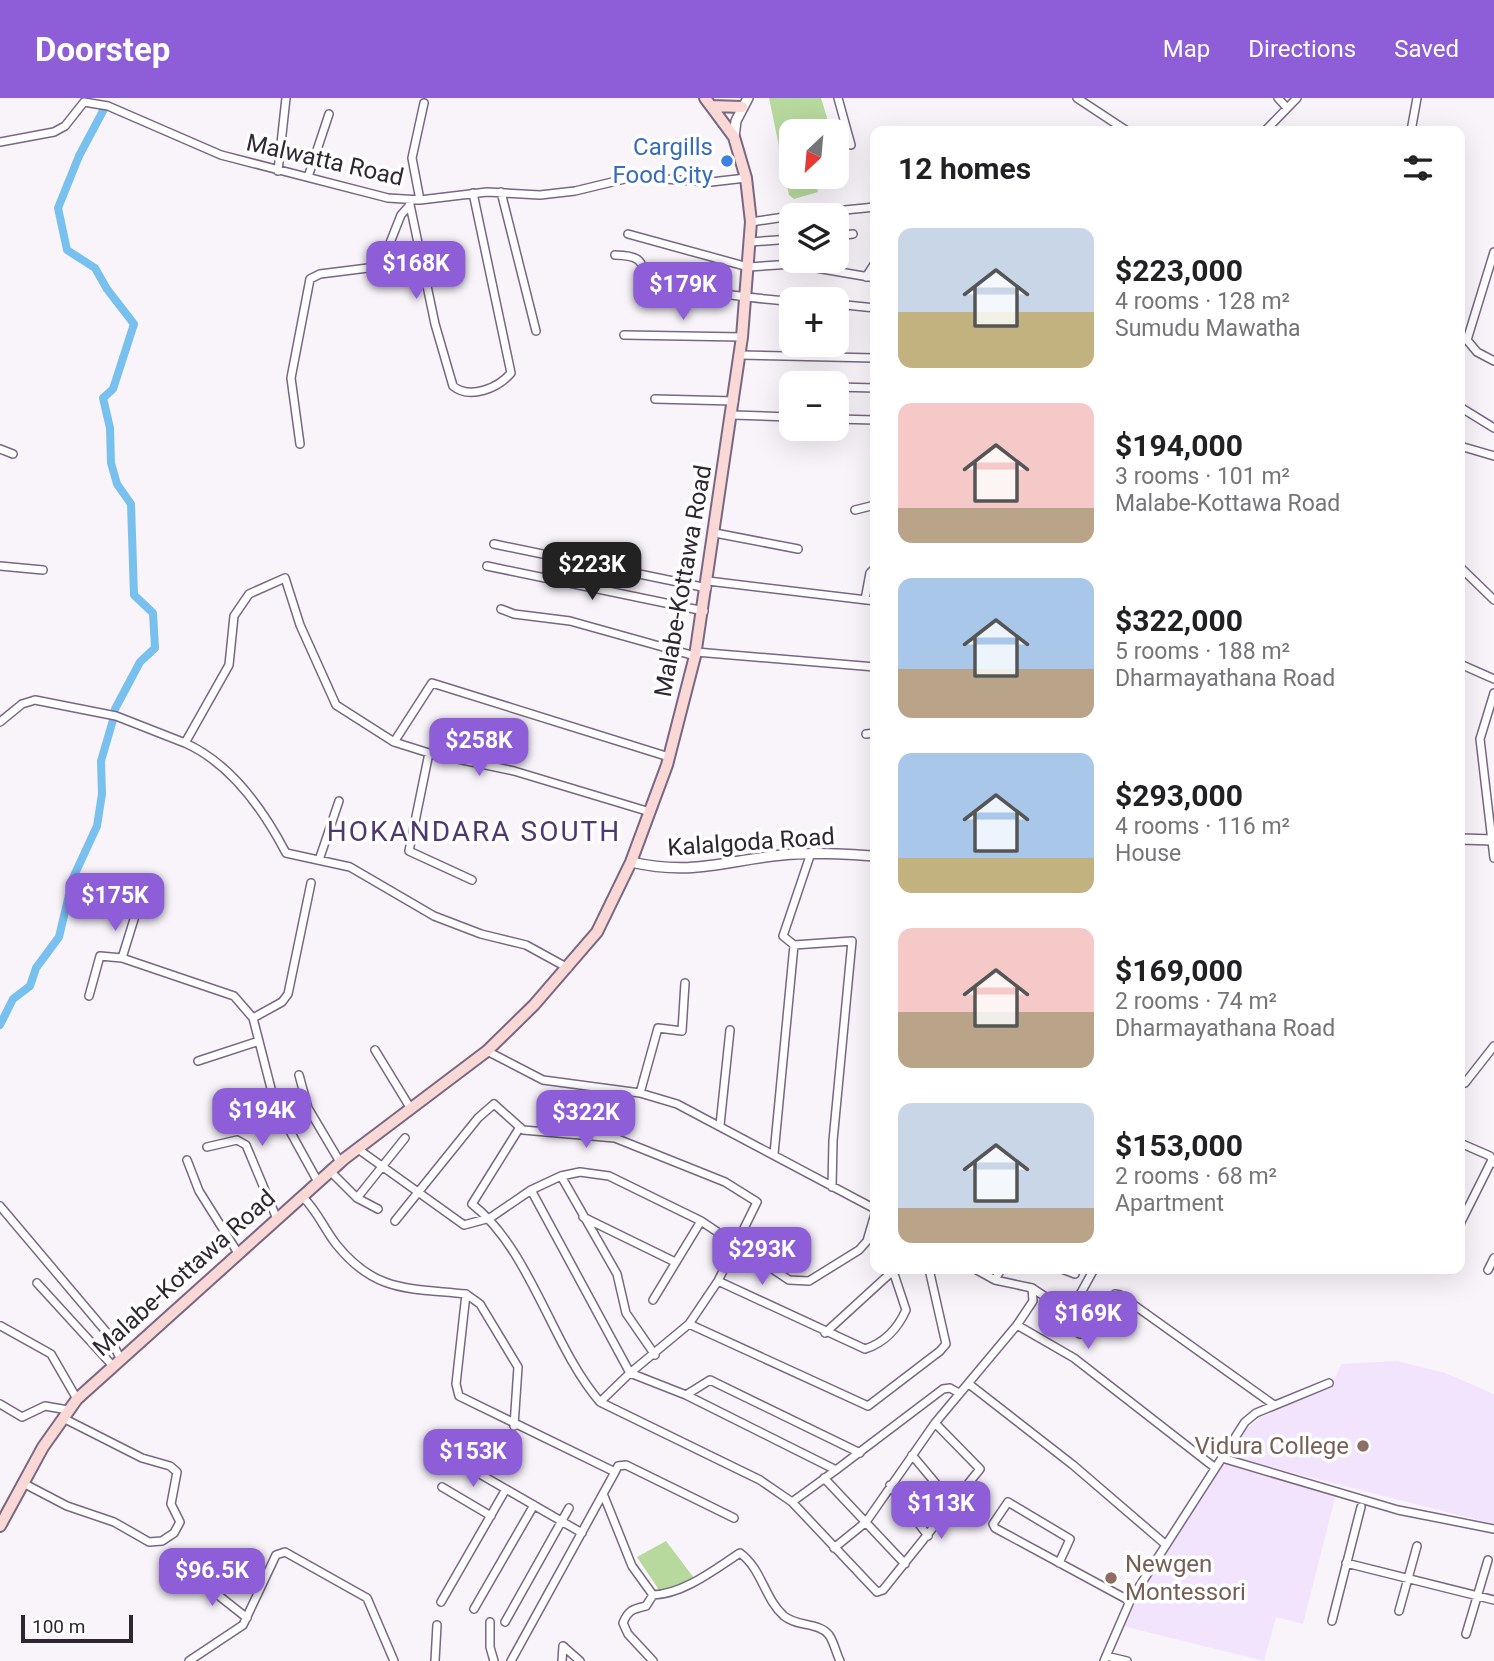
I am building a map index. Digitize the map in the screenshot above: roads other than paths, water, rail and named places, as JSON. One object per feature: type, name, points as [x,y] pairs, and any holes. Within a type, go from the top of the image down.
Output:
[{"type":"main road","points":[[708,102],[745,102]]},
{"type":"main road","name":"Malabe-Kottawa Road","points":[[0,1526],[23,1483],[77,1399],[116,1361],[340,1162],[487,1051],[568,968],[597,932],[631,862],[669,757],[704,611],[733,415],[751,222],[746,178],[734,137],[708,102]]},
{"type":"street","name":"Malwatta Road","points":[[75,98],[108,106],[221,155],[409,203],[473,193],[552,194],[634,177],[711,181],[746,178]]},
{"type":"street","points":[[278,171],[286,98]]},
{"type":"street","points":[[838,98],[851,145]]},
{"type":"street","points":[[1077,98],[1120,126]]},
{"type":"street","points":[[1278,98],[1287,108]]},
{"type":"street","points":[[1270,126],[1297,98]]},
{"type":"street","points":[[1412,126],[1417,98]]},
{"type":"street","points":[[0,142],[54,132],[65,126],[84,102]]},
{"type":"street","points":[[734,137],[745,102]]},
{"type":"street","points":[[420,200],[412,158],[424,103]]},
{"type":"street","points":[[308,177],[329,114]]},
{"type":"street","points":[[502,192],[536,331]]},
{"type":"street","points":[[409,203],[435,324],[453,386],[460,390],[478,392],[503,383],[511,373],[473,193]]},
{"type":"street","points":[[300,444],[291,378],[310,279],[320,274],[376,267],[382,263],[401,215],[409,203]]},
{"type":"street","points":[[849,210],[870,208]]},
{"type":"street","points":[[751,222],[779,218]]},
{"type":"street","points":[[628,234],[748,267],[793,264],[870,277]]},
{"type":"street","points":[[849,234],[853,234]]},
{"type":"street","points":[[750,242],[779,240]]},
{"type":"street","points":[[1494,252],[1467,340],[1477,352],[1494,361]]},
{"type":"street","points":[[615,255],[639,259],[644,264],[647,280],[655,289],[693,288],[745,299],[779,301]]},
{"type":"street","points":[[866,277],[870,271]]},
{"type":"street","points":[[849,305],[870,307]]},
{"type":"street","points":[[624,335],[742,337]]},
{"type":"street","points":[[740,355],[870,358]]},
{"type":"street","points":[[849,387],[870,388]]},
{"type":"street","points":[[655,399],[734,401]]},
{"type":"street","points":[[1465,410],[1494,428]]},
{"type":"street","points":[[733,415],[779,417]]},
{"type":"street","points":[[849,419],[870,420]]},
{"type":"street","points":[[1465,447],[1494,456]]},
{"type":"street","points":[[0,449],[13,454]]},
{"type":"street","points":[[855,510],[870,506]]},
{"type":"street","points":[[715,533],[798,549]]},
{"type":"street","points":[[494,544],[708,584],[870,600]]},
{"type":"street","points":[[0,566],[43,570]]},
{"type":"street","points":[[486,566],[704,611]]},
{"type":"street","points":[[1465,572],[1494,600]]},
{"type":"street","points":[[865,600],[870,573]]},
{"type":"street","points":[[185,743],[229,665],[234,615],[250,594],[285,578],[300,625],[337,705],[394,742],[429,753],[514,771],[650,812]]},
{"type":"street","points":[[502,608],[514,614],[570,621],[695,654],[870,667]]},
{"type":"street","points":[[1465,666],[1494,679]]},
{"type":"street","points":[[394,742],[432,683],[669,757]]},
{"type":"street","points":[[1494,693],[1480,739],[1494,858]]},
{"type":"street","points":[[0,722],[22,704],[35,700],[116,716],[207,752],[224,766],[286,853],[350,867],[434,916],[481,934],[526,945],[568,968]]},
{"type":"street","points":[[866,734],[870,734]]},
{"type":"street","points":[[429,753],[409,850],[472,880]]},
{"type":"street","points":[[319,860],[339,800]]},
{"type":"street","points":[[1465,839],[1492,840]]},
{"type":"street","points":[[811,853],[783,936],[794,945],[852,941],[833,1141],[832,1187]]},
{"type":"street","name":"Kalalgoda Road","points":[[631,862],[665,870],[691,870],[811,853],[870,856]]},
{"type":"street","points":[[253,1018],[282,1002],[288,994],[310,883]]},
{"type":"street","points":[[122,958],[135,916]]},
{"type":"street","points":[[774,1154],[794,945]]},
{"type":"street","points":[[89,996],[100,956],[122,958],[234,996],[253,1018],[275,1104],[318,1182]]},
{"type":"street","points":[[640,1093],[658,1028],[681,1031],[685,983]]},
{"type":"street","points":[[720,1125],[730,1030]]},
{"type":"street","points":[[198,1061],[259,1041]]},
{"type":"street","points":[[375,1050],[411,1109]]},
{"type":"street","points":[[487,1051],[543,1080],[640,1093],[677,1104],[870,1206]]},
{"type":"street","points":[[1465,1083],[1493,1051]]},
{"type":"street","points":[[299,1075],[308,1108],[340,1162]]},
{"type":"street","points":[[395,1221],[478,1118],[494,1104],[520,1127],[615,1138],[725,1182],[757,1202],[718,1280],[690,1324],[630,1373],[600,1402]]},
{"type":"street","points":[[520,1127],[472,1204],[490,1218],[548,1312],[583,1383],[600,1402],[760,1480],[792,1502],[877,1592],[884,1590],[980,1469],[935,1423]]},
{"type":"street","points":[[357,1198],[405,1138]]},
{"type":"street","points":[[207,1147],[237,1140],[246,1145],[277,1219]]},
{"type":"street","points":[[1465,1146],[1492,1160]]},
{"type":"street","points":[[1465,1214],[1492,1160],[1494,1147]]},
{"type":"street","points":[[358,1149],[464,1225],[490,1218],[531,1190],[561,1176],[580,1172],[609,1176],[701,1221],[734,1246],[789,1280],[809,1281],[859,1250],[867,1241],[870,1231]]},
{"type":"street","points":[[187,1160],[199,1191],[238,1253]]},
{"type":"street","points":[[330,1171],[357,1198],[378,1209]]},
{"type":"street","points":[[561,1176],[617,1274],[626,1313],[655,1355]]},
{"type":"street","points":[[531,1190],[630,1373],[686,1395],[836,1470]]},
{"type":"street","points":[[302,1196],[319,1213],[335,1242],[362,1271],[391,1286],[466,1294],[481,1304],[518,1367],[514,1426]]},
{"type":"street","points":[[0,1206],[108,1334],[116,1361]]},
{"type":"street","points":[[582,1216],[673,1261]]},
{"type":"street","points":[[653,1300],[673,1261],[701,1221]]},
{"type":"street","points":[[1488,1270],[1494,1258]]},
{"type":"street","points":[[825,1334],[890,1274]]},
{"type":"street","points":[[718,1280],[825,1334],[865,1349],[898,1327],[906,1310],[895,1274]]},
{"type":"street","points":[[690,1324],[867,1406],[940,1352],[946,1343],[930,1274]]},
{"type":"street","points":[[985,1274],[1032,1288],[1062,1308],[1072,1309],[1091,1274]]},
{"type":"street","points":[[995,1279],[998,1274]]},
{"type":"street","points":[[37,1283],[116,1361]]},
{"type":"street","points":[[834,1548],[866,1522],[935,1423],[1017,1325],[1033,1301],[1032,1288]]},
{"type":"street","points":[[466,1294],[456,1384],[458,1396],[514,1426],[615,1472]]},
{"type":"street","points":[[1062,1308],[1056,1321],[1080,1334],[1115,1294],[1120,1295],[1274,1405]]},
{"type":"street","points":[[1017,1325],[1051,1342],[1074,1358],[1214,1467]]},
{"type":"street","points":[[1,1326],[51,1354],[77,1399]]},
{"type":"street","points":[[686,1395],[710,1380],[860,1453]]},
{"type":"street","points":[[1127,1661],[1105,1658],[1130,1601],[1245,1422],[1274,1405],[1329,1383]]},
{"type":"street","points":[[970,1384],[1073,1465],[1165,1544]]},
{"type":"street","points":[[792,1502],[943,1389],[950,1388],[959,1393]]},
{"type":"street","points":[[0,1404],[22,1417],[45,1406],[65,1414],[142,1458],[170,1466],[177,1472],[171,1504],[180,1522],[174,1533],[162,1541],[149,1542],[114,1522],[67,1506],[23,1483]]},
{"type":"street","points":[[912,1455],[953,1504]]},
{"type":"street","points":[[1222,1458],[1398,1510],[1494,1529]]},
{"type":"street","points":[[459,1462],[582,1533]]},
{"type":"street","points":[[511,1661],[604,1496],[618,1466],[626,1465],[734,1518]]},
{"type":"street","points":[[824,1478],[905,1564]]},
{"type":"street","points":[[890,1485],[928,1536]]},
{"type":"street","points":[[442,1487],[491,1516]]},
{"type":"street","points":[[441,1602],[506,1489]]},
{"type":"street","points":[[604,1496],[632,1566],[653,1595]]},
{"type":"street","points":[[1059,1563],[1069,1544],[1067,1535],[1008,1502],[993,1524],[1059,1563],[1130,1601]]},
{"type":"street","points":[[474,1609],[534,1505]]},
{"type":"street","points":[[505,1622],[569,1507]]},
{"type":"street","points":[[1332,1621],[1361,1507]]},
{"type":"street","points":[[1399,1611],[1417,1546]]},
{"type":"street","points":[[190,1661],[243,1625],[276,1555],[285,1552],[367,1598],[394,1661]]},
{"type":"street","points":[[653,1595],[662,1595],[695,1581],[740,1553],[752,1562],[775,1606],[795,1622],[820,1628],[829,1635],[840,1661]]},
{"type":"street","points":[[1466,1634],[1488,1560]]},
{"type":"street","points":[[1346,1563],[1494,1600]]},
{"type":"street","points":[[194,1576],[247,1618]]},
{"type":"street","points":[[653,1595],[646,1606],[632,1609],[626,1614],[623,1623],[628,1633],[653,1661]]},
{"type":"street","points":[[490,1622],[489,1647],[494,1661]]},
{"type":"street","points":[[435,1661],[437,1625]]},
{"type":"street","points":[[562,1661],[563,1646],[580,1661]]},
{"type":"waterway","points":[[104,109],[79,156],[58,208],[67,250],[95,268],[107,289],[134,324],[113,389],[103,398],[110,428],[111,463],[117,484],[131,504],[134,595],[153,613],[155,648],[140,662],[115,709]]},
{"type":"waterway","points":[[0,1025],[13,999],[30,986],[36,968],[59,937],[73,878],[97,826],[102,794],[101,761],[113,720]]},
{"type":"place","name":"Cargills Food City","points":[[727,161]]},
{"type":"place","name":"Vidura College","points":[[1363,1446]]},
{"type":"place","name":"Newgen Montessori","points":[[1111,1578]]},
{"type":"district","name":"HOKANDARA SOUTH","points":[[474,831]]}]
